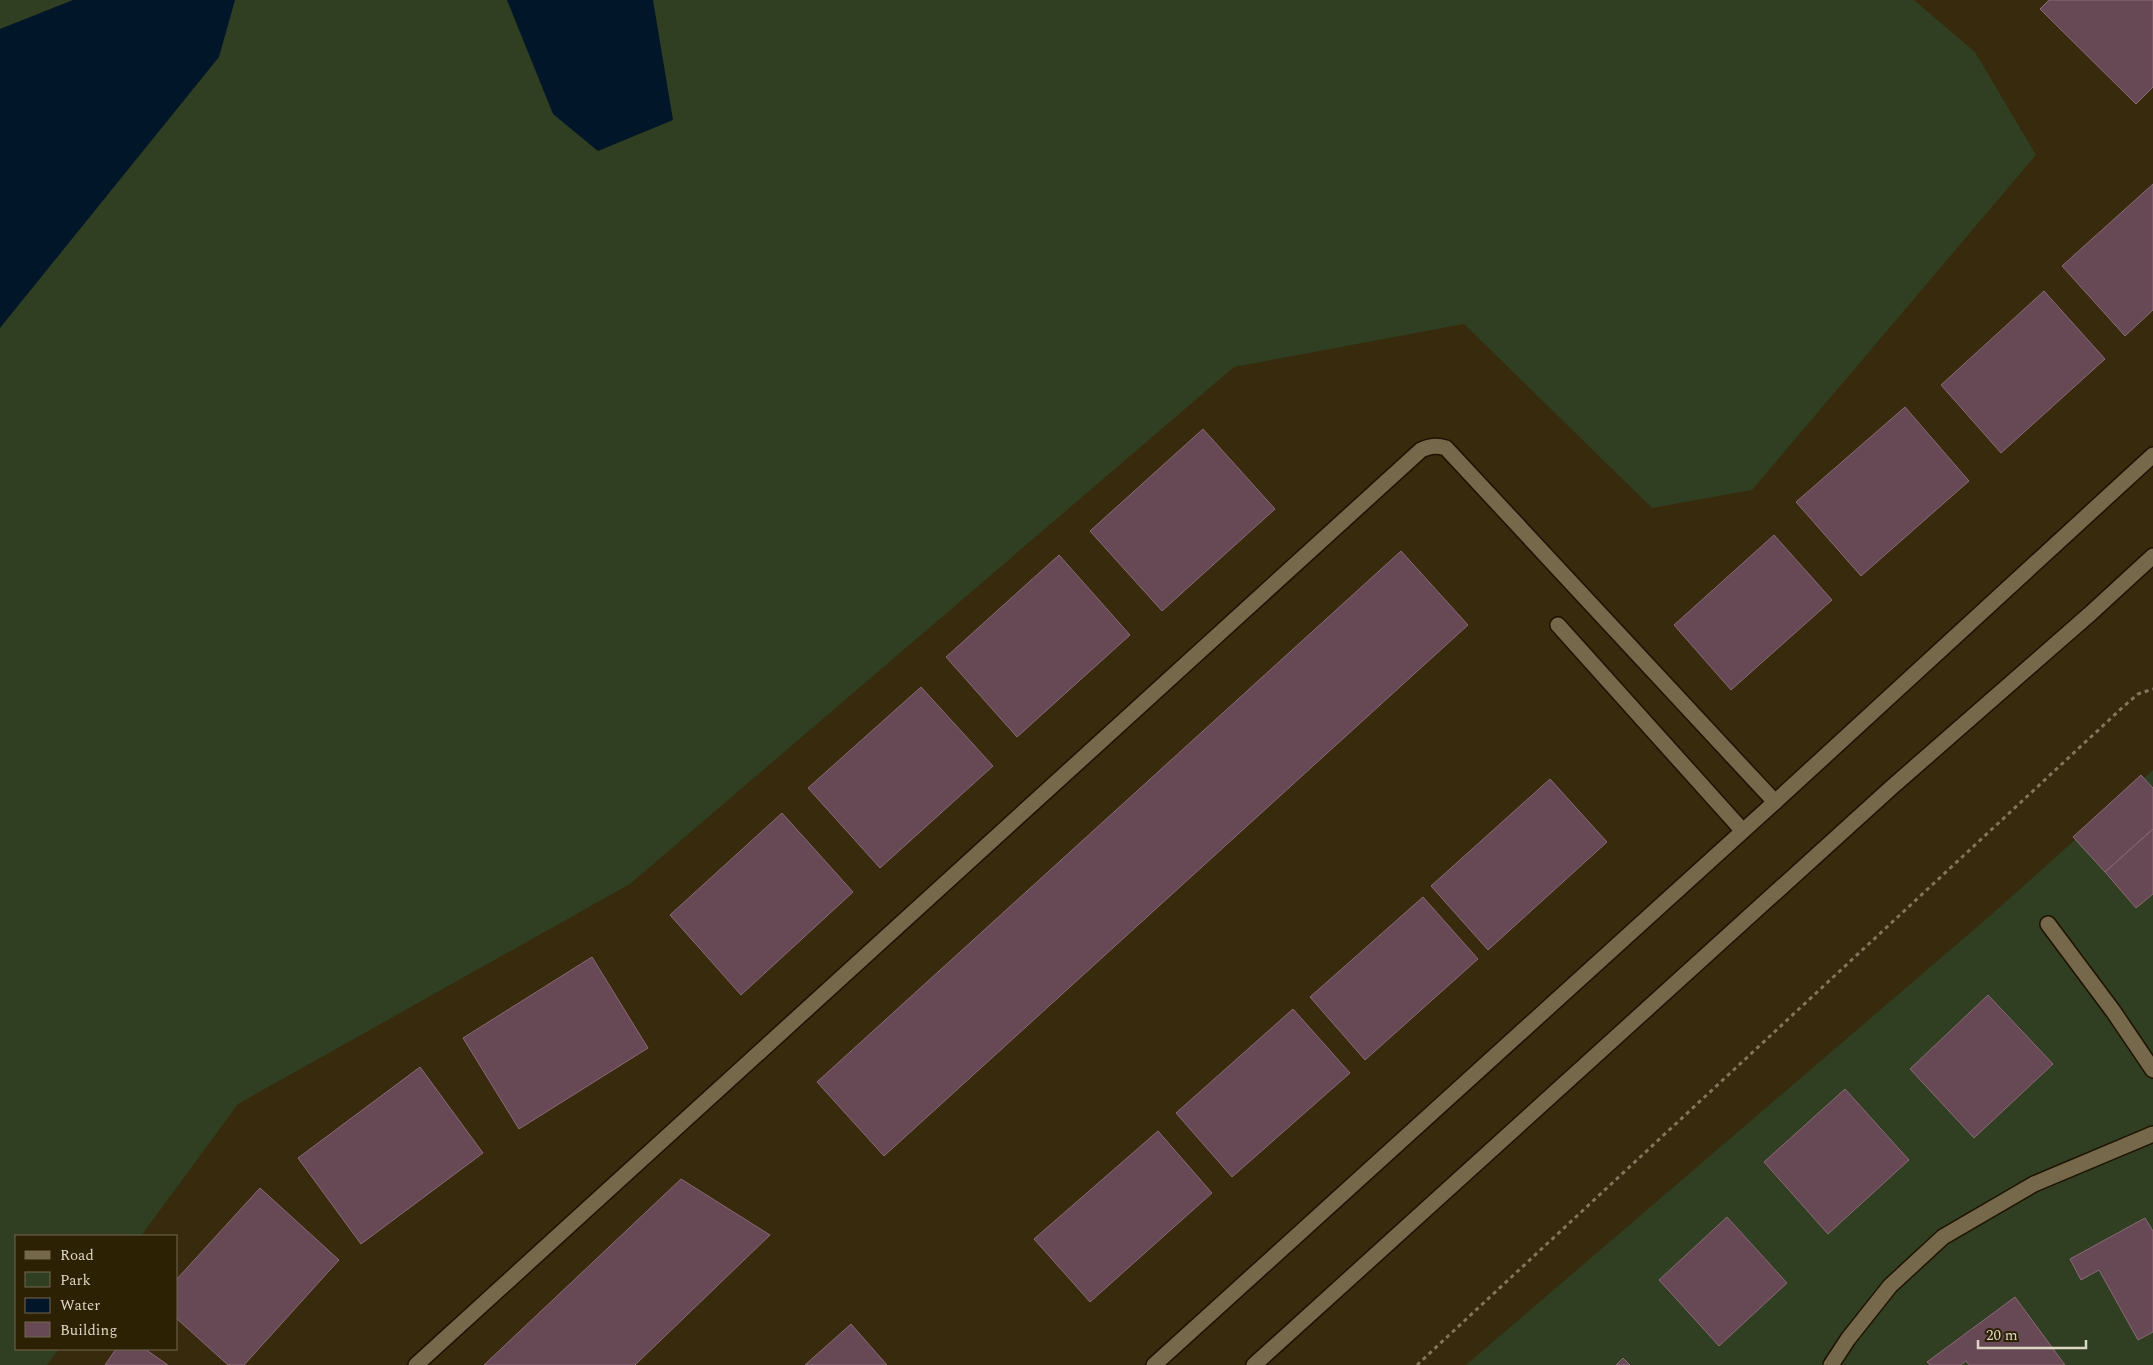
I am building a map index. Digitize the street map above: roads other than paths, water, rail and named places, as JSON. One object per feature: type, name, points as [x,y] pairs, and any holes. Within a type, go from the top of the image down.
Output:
[{"type":"street","points":[[416,1365],[1421,450],[1429,446],[1438,445],[1446,448],[1775,802]]},
{"type":"street","points":[[1154,1365],[1775,802],[2153,455]]},
{"type":"street","points":[[1254,1365],[1892,787],[2091,613],[2153,556]]},
{"type":"street","points":[[1558,625],[1742,830]]},
{"type":"street","points":[[2048,924],[2113,1011],[2153,1070]]},
{"type":"street","points":[[1831,1365],[1848,1339],[1890,1286],[1943,1237],[2034,1184],[2153,1134]]},
{"type":"water","points":[[73,0],[235,0],[219,57],[0,328],[0,29]]},
{"type":"water","points":[[507,0],[653,0],[673,120],[598,151],[553,114]]}]
